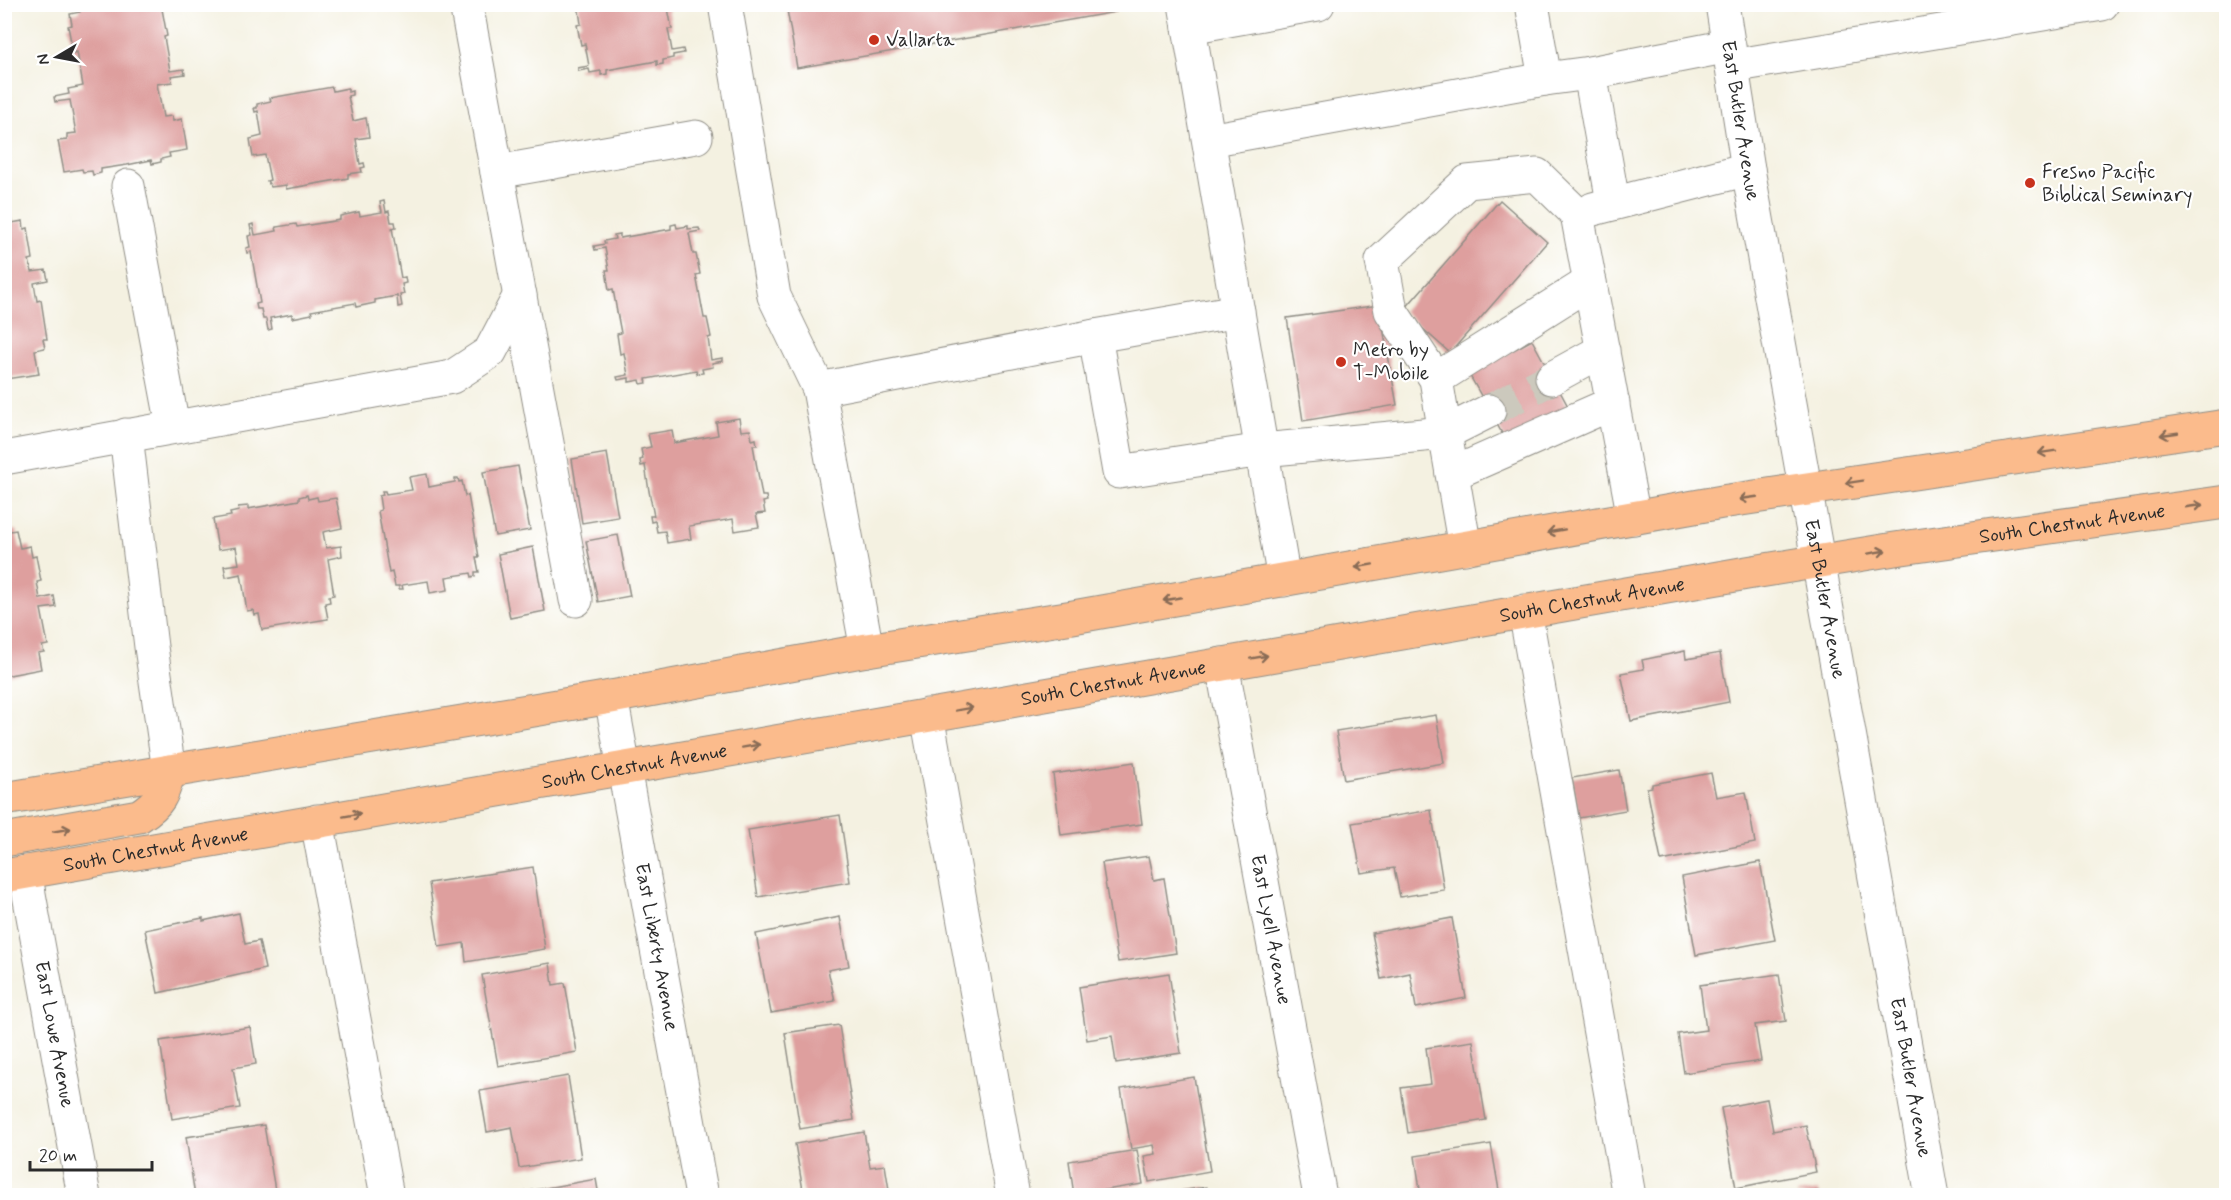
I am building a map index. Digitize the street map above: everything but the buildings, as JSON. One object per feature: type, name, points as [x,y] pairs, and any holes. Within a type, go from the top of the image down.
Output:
[{"type":"main road","points":[[4,799],[611,697],[867,650],[1806,489],[2226,426]]},
{"type":"main road","name":"South Chestnut Avenue","points":[[15,874],[1525,611],[1895,549],[2226,502]]},
{"type":"main road","points":[[4,840],[139,816],[154,806],[163,793],[169,771]]},
{"type":"street","points":[[466,4],[576,600]]},
{"type":"street","points":[[725,4],[774,296],[819,389],[867,650]]},
{"type":"street","points":[[1284,580],[1187,16],[1318,4]]},
{"type":"street","points":[[1532,4],[1545,79]]},
{"type":"street","name":"East Butler Avenue","points":[[1722,4],[1748,169],[1932,1196]]},
{"type":"street","points":[[1209,140],[1545,79],[1730,56],[2102,4]]},
{"type":"street","points":[[1590,73],[1613,202]]},
{"type":"street","points":[[497,172],[696,137]]},
{"type":"street","points":[[1577,214],[1613,202],[1748,169]]},
{"type":"street","points":[[1465,548],[1436,379],[1391,310],[1382,261],[1467,182],[1537,175],[1577,214],[1634,518]]},
{"type":"street","points":[[128,186],[173,426]]},
{"type":"street","points":[[1436,379],[1590,282]]},
{"type":"street","points":[[4,458],[452,377],[490,352],[520,295]]},
{"type":"street","points":[[819,389],[1238,311]]},
{"type":"street","points":[[1095,336],[1119,472],[1262,450],[1445,433],[1490,411]]},
{"type":"street","points":[[1552,378],[1603,350]]},
{"type":"street","points":[[1452,474],[1613,403]]},
{"type":"street","points":[[126,435],[151,647],[169,771]]},
{"type":"street","points":[[1525,611],[1629,1196]]},
{"type":"street","name":"East Lyell Avenue","points":[[1222,664],[1320,1196]]},
{"type":"street","name":"East Liberty Avenue","points":[[611,697],[702,1196]]},
{"type":"street","points":[[927,715],[1013,1196]]},
{"type":"street","points":[[317,821],[387,1196]]},
{"type":"street","name":"East Lowe Avenue","points":[[15,874],[84,1196]]},
{"type":"tunnel","points":[[1489,411],[1552,378]]},
{"type":"place","name":"Vallarta","points":[[874,40]]},
{"type":"place","name":"Fresno Pacific Biblical Seminary","points":[[2030,183]]},
{"type":"place","name":"Metro by T-Mobile","points":[[1341,362]]}]
